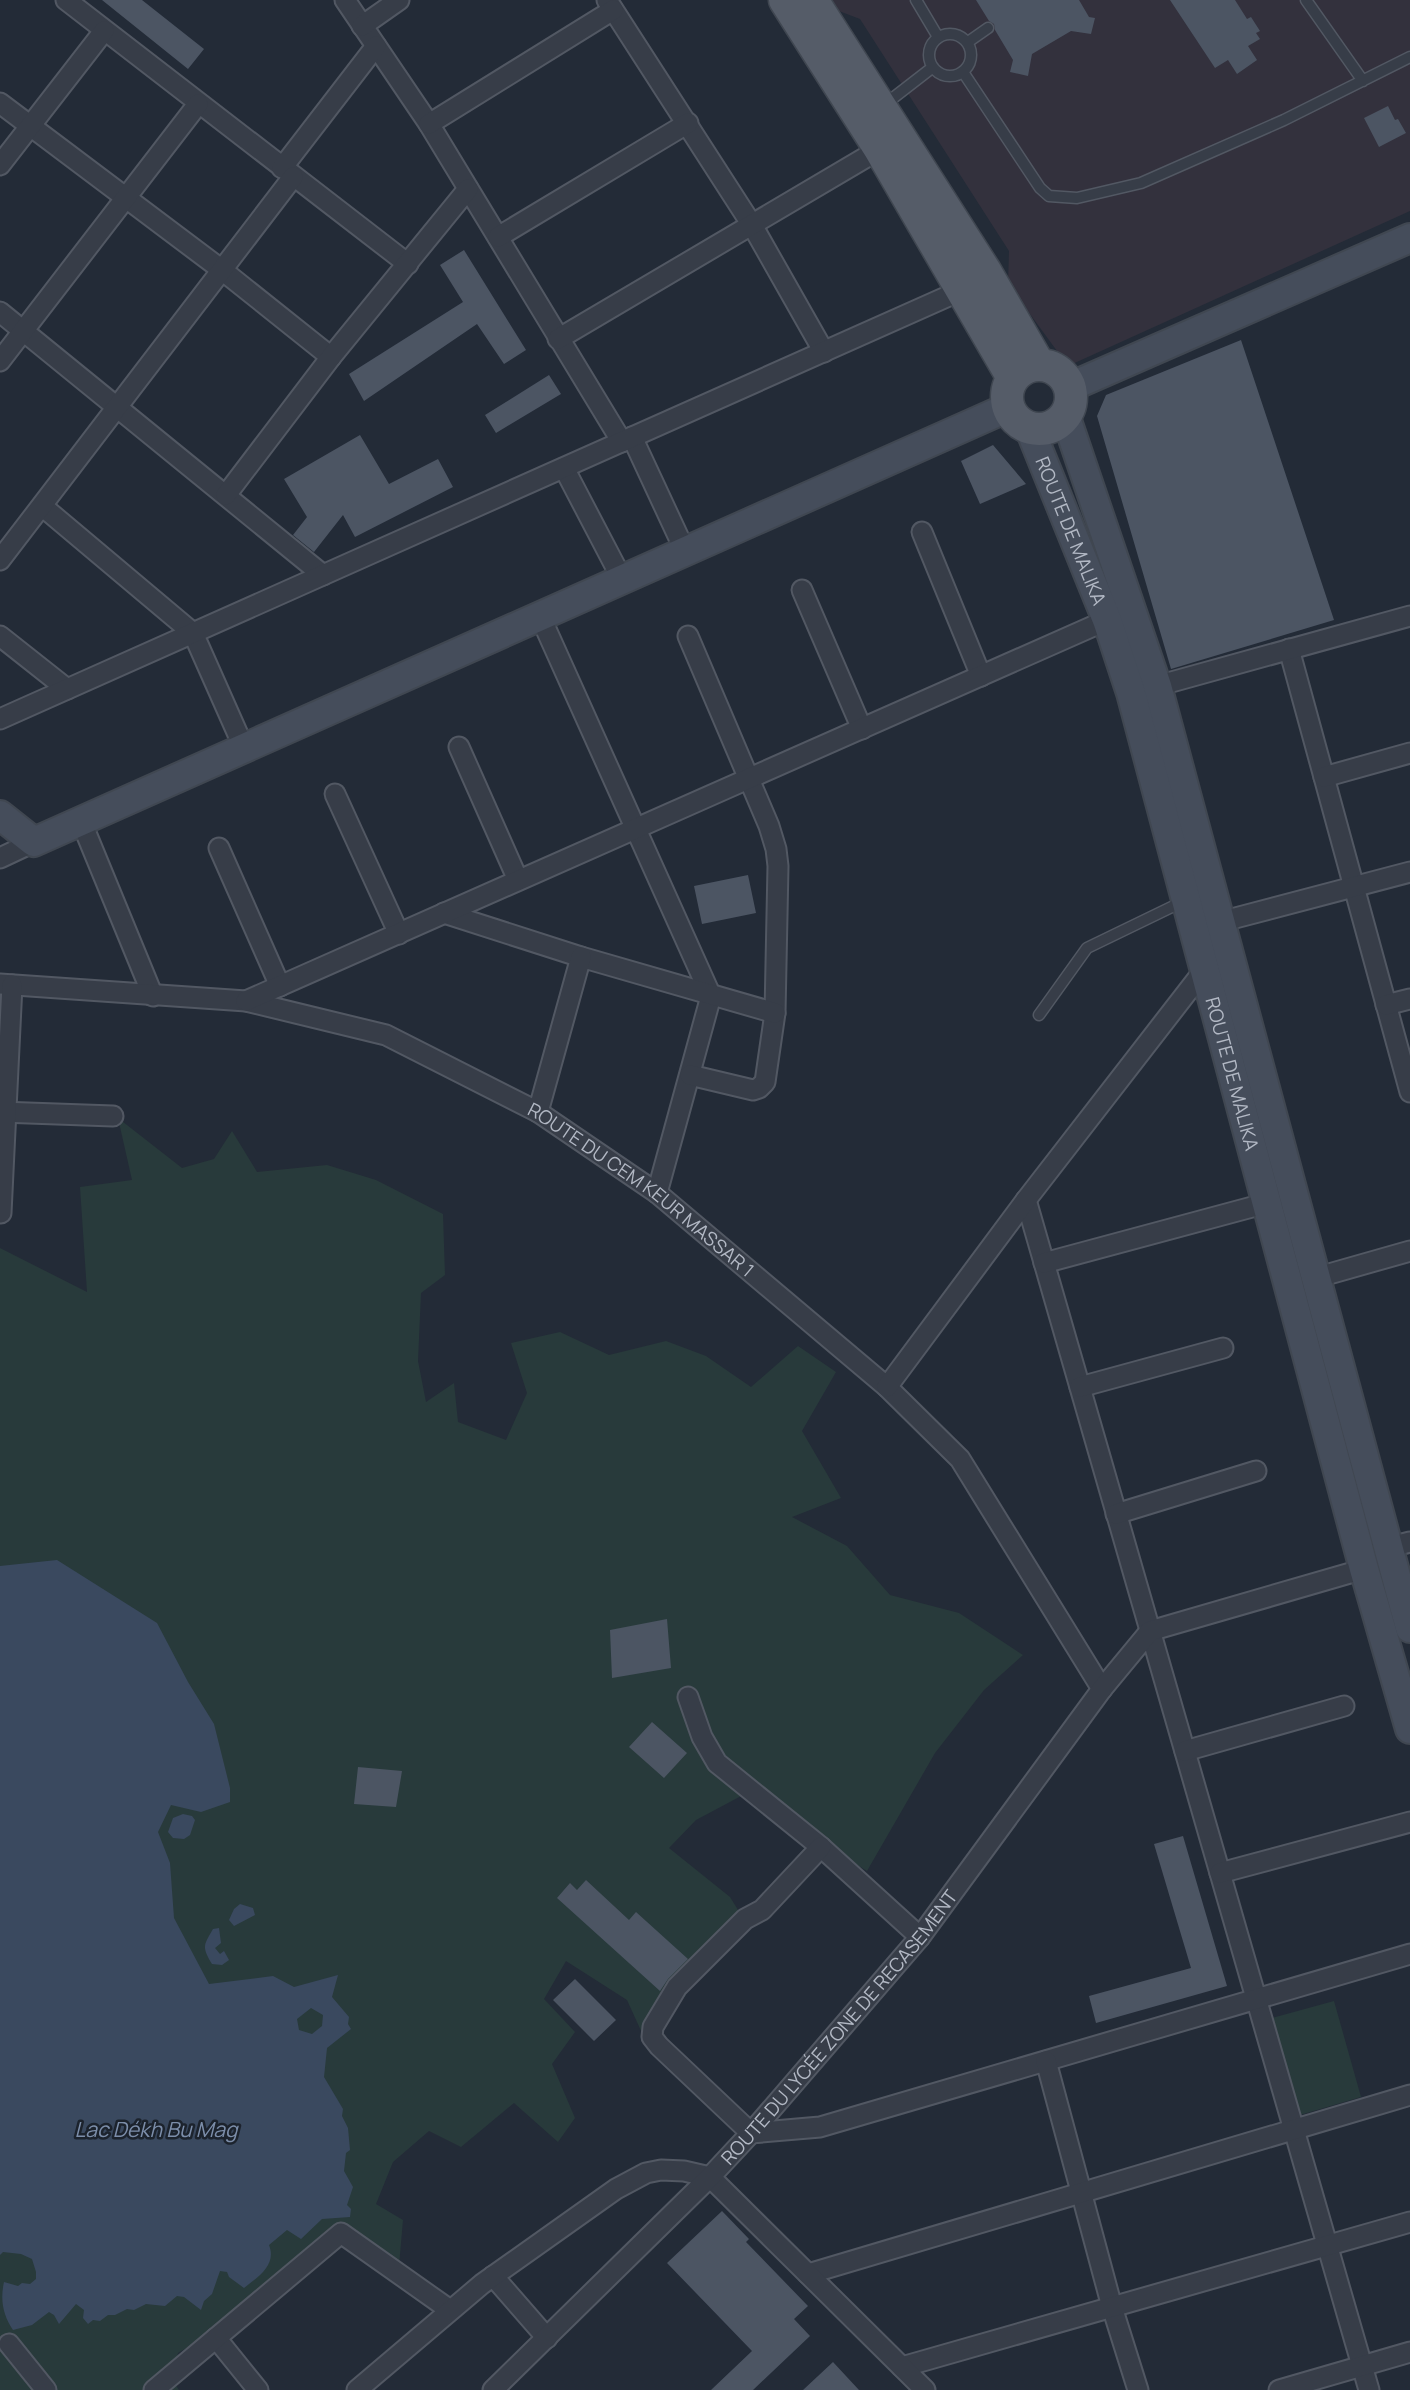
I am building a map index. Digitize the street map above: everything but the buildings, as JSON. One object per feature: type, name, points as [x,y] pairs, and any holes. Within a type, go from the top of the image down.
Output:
[{"type":"main road","name":"ROUTE DE MALIKA","points":[[785,0],[880,149],[1023,394]]},
{"type":"main road","name":"ROUTE DE MALIKA","points":[[813,0],[985,271],[1023,394],[1107,620],[1131,692],[1364,1569],[1410,1729]]},
{"type":"main road","points":[[1067,401],[1410,238]]},
{"type":"main road","points":[[0,815],[34,842],[685,551],[1023,394],[1058,371],[1065,378],[1067,401],[1058,422],[1049,427],[1023,394]]},
{"type":"main road","name":"ROUTE DE MALIKA","points":[[1067,401],[1157,686],[1315,1278],[1399,1545],[1410,1628]]},
{"type":"street","points":[[66,0],[408,264]]},
{"type":"street","points":[[345,0],[429,124],[558,339],[627,439],[685,551]]},
{"type":"street","points":[[362,26],[399,0]]},
{"type":"street","points":[[429,124],[610,5],[752,225],[824,352]]},
{"type":"street","points":[[0,165],[104,31]]},
{"type":"street","points":[[0,561],[222,270],[376,46]]},
{"type":"street","points":[[0,103],[222,270],[331,357]]},
{"type":"street","points":[[0,361],[198,104]]},
{"type":"street","points":[[498,237],[688,123]]},
{"type":"street","points":[[558,339],[880,149]]},
{"type":"street","points":[[226,495],[331,357],[468,190]]},
{"type":"street","points":[[0,719],[962,290]]},
{"type":"street","points":[[0,312],[323,575]]},
{"type":"street","points":[[564,468],[622,579]]},
{"type":"street","points":[[42,506],[193,633],[244,748]]},
{"type":"street","points":[[922,532],[981,676]]},
{"type":"street","points":[[802,590],[862,729]]},
{"type":"street","points":[[540,616],[711,996],[657,1192]]},
{"type":"street","points":[[246,1001],[1107,620]]},
{"type":"street","points":[[1157,686],[1289,649],[1409,620]]},
{"type":"street","points":[[0,636],[67,689]]},
{"type":"street","points":[[688,636],[769,826],[778,866],[775,1013],[763,1085],[753,1090],[690,1075]]},
{"type":"street","points":[[1289,649],[1410,1092]]},
{"type":"street","points":[[460,747],[518,880]]},
{"type":"street","points":[[1324,777],[1410,753]]},
{"type":"street","points":[[335,794],[399,934]]},
{"type":"street","points":[[80,821],[153,996]]},
{"type":"street","points":[[0,858],[34,842]]},
{"type":"street","points":[[219,848],[280,986]]},
{"type":"street","points":[[1220,922],[1410,872]]},
{"type":"street","points":[[444,913],[581,957],[775,1013]]},
{"type":"street","points":[[538,1112],[581,957]]},
{"type":"street","points":[[887,1387],[1026,1200],[1205,969]]},
{"type":"street","points":[[1,1213],[6,985]]},
{"type":"street","name":"ROUTE DU CEM KEUR MASSAR 1","points":[[6,985],[246,1001],[386,1035],[538,1112],[657,1192],[887,1387],[960,1459],[1102,1689]]},
{"type":"street","points":[[1386,1005],[1410,999]]},
{"type":"street","points":[[3,1112],[113,1116]]},
{"type":"street","points":[[1026,1200],[1368,2390]]},
{"type":"street","points":[[1044,1264],[1267,1203]]},
{"type":"street","points":[[1315,1278],[1410,1251]]},
{"type":"street","points":[[1080,1387],[1223,1348]]},
{"type":"street","points":[[1116,1514],[1256,1471]]},
{"type":"street","points":[[1150,1631],[1364,1569]]},
{"type":"street","name":"ROUTE DU LYCÉE ZONE DE RECASEMENT","points":[[493,2390],[710,2177],[751,2133],[920,1937],[1102,1689],[1150,1631]]},
{"type":"street","points":[[688,1697],[702,1737],[717,1763],[821,1847],[920,1937]]},
{"type":"street","points":[[1185,1751],[1343,1706]]},
{"type":"street","points":[[1220,1873],[1410,1822]]},
{"type":"street","points":[[821,1847],[762,1910],[745,1919],[677,1987],[653,2027],[652,2037],[659,2046],[751,2133],[820,2127],[1410,1954]]},
{"type":"street","points":[[1046,2061],[1112,2307],[1138,2390]]},
{"type":"street","points":[[808,2274],[1410,2095]]},
{"type":"street","points":[[357,2390],[493,2276],[616,2189],[646,2173],[661,2170],[684,2171],[710,2177],[925,2390]]},
{"type":"street","points":[[902,2367],[1410,2222]]},
{"type":"street","points":[[154,2390],[341,2234],[450,2310]]},
{"type":"street","points":[[493,2276],[547,2337]]},
{"type":"street","points":[[216,2338],[258,2390]]},
{"type":"street","points":[[9,2344],[46,2390]]},
{"type":"street","points":[[1279,2390],[1410,2352]]},
{"type":"lane","points":[[916,0],[938,37]]},
{"type":"lane","points":[[1306,0],[1363,81]]},
{"type":"lane","points":[[968,42],[988,28]]},
{"type":"lane","points":[[954,34],[968,42],[971,58],[963,72],[947,75],[933,67],[930,51],[938,37],[954,34]]},
{"type":"lane","points":[[963,72],[1040,188],[1049,196],[1077,198],[1141,183],[1284,120],[1410,57]]},
{"type":"lane","points":[[882,106],[933,67]]},
{"type":"lane","points":[[1039,1015],[1087,948],[1186,900]]},
{"type":"shaded area","points":[[826,0],[1410,0],[1410,211],[1068,366],[1008,284],[1009,251],[860,19],[831,8]]},
{"type":"shaded area","points":[[118,1118],[182,1168],[214,1159],[232,1131],[257,1172],[327,1165],[376,1180],[443,1214],[445,1275],[421,1293],[418,1361],[426,1402],[454,1383],[458,1422],[506,1440],[527,1393],[511,1343],[560,1332],[609,1355],[666,1341],[706,1356],[751,1387],[798,1346],[836,1372],[802,1431],[841,1498],[792,1517],[847,1546],[890,1595],[959,1613],[1023,1655],[984,1690],[935,1753],[867,1871],[743,1795],[696,1820],[669,1848],[730,1897],[743,1918],[665,2023],[642,2033],[627,2000],[566,1961],[544,1999],[575,2032],[552,2064],[575,2118],[558,2142],[514,2103],[461,2147],[429,2131],[393,2162],[376,2204],[403,2220],[399,2266],[357,2236],[314,2259],[220,2328],[178,2353],[171,2378],[179,2390],[0,2390],[0,1248],[87,1292],[80,1187],[132,1180]]},
{"type":"shaded area","points":[[1334,2001],[1361,2097],[1300,2115],[1272,2018]]},
{"type":"water","name":"Lac Dékh Bu Mag","points":[[57,1560],[157,1623],[214,1724],[230,1788],[230,1802],[201,1812],[171,1805],[158,1832],[170,1863],[174,1918],[209,1984],[273,1976],[294,1987],[338,1975],[332,1997],[349,2017],[348,2024],[351,2029],[327,2048],[324,2077],[343,2109],[342,2116],[348,2128],[350,2150],[346,2153],[344,2171],[353,2187],[347,2205],[351,2209],[350,2217],[322,2219],[301,2239],[287,2230],[269,2245],[270,2259],[265,2270],[244,2288],[229,2277],[227,2272],[220,2271],[212,2294],[204,2301],[201,2310],[184,2297],[177,2296],[165,2306],[146,2304],[134,2310],[127,2309],[115,2315],[108,2315],[100,2321],[93,2320],[88,2324],[83,2318],[84,2310],[76,2304],[59,2324],[49,2312],[32,2325],[13,2330],[5,2313],[2,2301],[4,2282],[18,2286],[22,2283],[30,2284],[36,2279],[36,2272],[32,2259],[21,2254],[3,2252],[0,2255],[0,1566]],"holes":[[[311,2008],[323,2015],[322,2026],[312,2034],[299,2030],[297,2019]]]},
{"type":"water","points":[[183,1814],[192,1816],[195,1820],[190,1835],[184,1839],[173,1838],[168,1832],[173,1818]]},
{"type":"water","points":[[240,1904],[253,1908],[255,1915],[234,1926],[229,1920],[234,1909]]},
{"type":"water","points":[[219,1928],[221,1943],[215,1948],[220,1954],[224,1951],[229,1960],[222,1965],[212,1964],[205,1946],[213,1929]]}]
